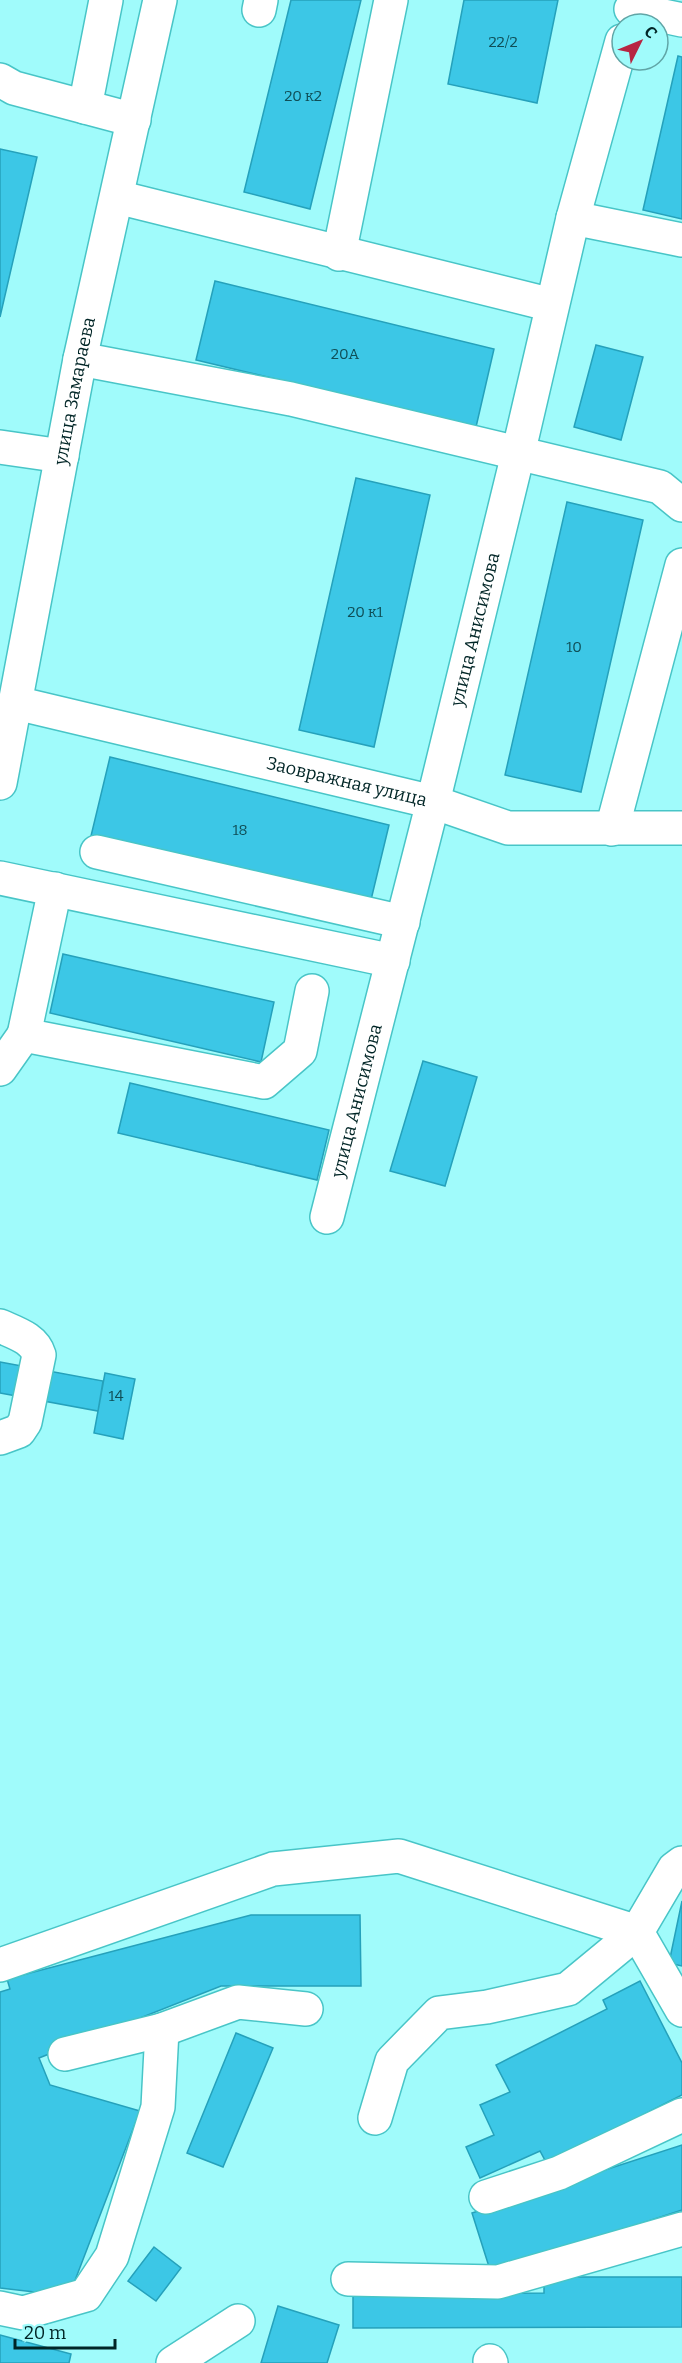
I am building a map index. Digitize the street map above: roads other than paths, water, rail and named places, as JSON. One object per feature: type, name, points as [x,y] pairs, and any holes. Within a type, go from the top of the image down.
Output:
[{"type":"street","points":[[86,107],[106,0]]},
{"type":"street","name":"улица Замараева","points":[[0,783],[80,359],[160,0]]},
{"type":"street","points":[[339,254],[392,0]]},
{"type":"street","points":[[630,11],[682,20]]},
{"type":"street","name":"улица Анисимова","points":[[327,1217],[433,802],[573,219],[613,72]]},
{"type":"street","points":[[0,80],[14,88],[134,120]]},
{"type":"street","points":[[117,197],[339,254],[552,305]]},
{"type":"street","points":[[573,219],[682,240]]},
{"type":"street","points":[[80,359],[291,399],[660,486],[682,505]]},
{"type":"street","points":[[0,447],[62,456]]},
{"type":"street","points":[[612,829],[682,565]]},
{"type":"street","name":"Заовражная улица","points":[[16,703],[433,802],[508,828],[682,828]]},
{"type":"street","points":[[97,852],[403,922]]},
{"type":"street","points":[[0,878],[393,961]]},
{"type":"street","points":[[0,1069],[24,1035],[55,889]]},
{"type":"street","points":[[24,1035],[264,1083],[300,1051],[312,992]]},
{"type":"street","points":[[0,1326],[27,1339],[37,1347],[39,1355],[25,1422],[19,1431],[0,1438]]},
{"type":"street","points":[[0,1965],[273,1869],[399,1857],[637,1932],[677,1993]]},
{"type":"street","points":[[375,2118],[392,2061],[440,2013],[487,2007],[568,1989],[637,1932],[679,1868]]},
{"type":"street","points":[[64,2054],[162,2030],[238,2002],[306,2009]]},
{"type":"street","points":[[0,2308],[23,2313],[86,2295],[112,2256],[158,2107],[162,2030]]},
{"type":"street","points":[[486,2197],[559,2173],[682,2115]]},
{"type":"street","points":[[348,2279],[498,2282],[682,2229]]},
{"type":"street","points":[[173,2363],[238,2321]]}]
